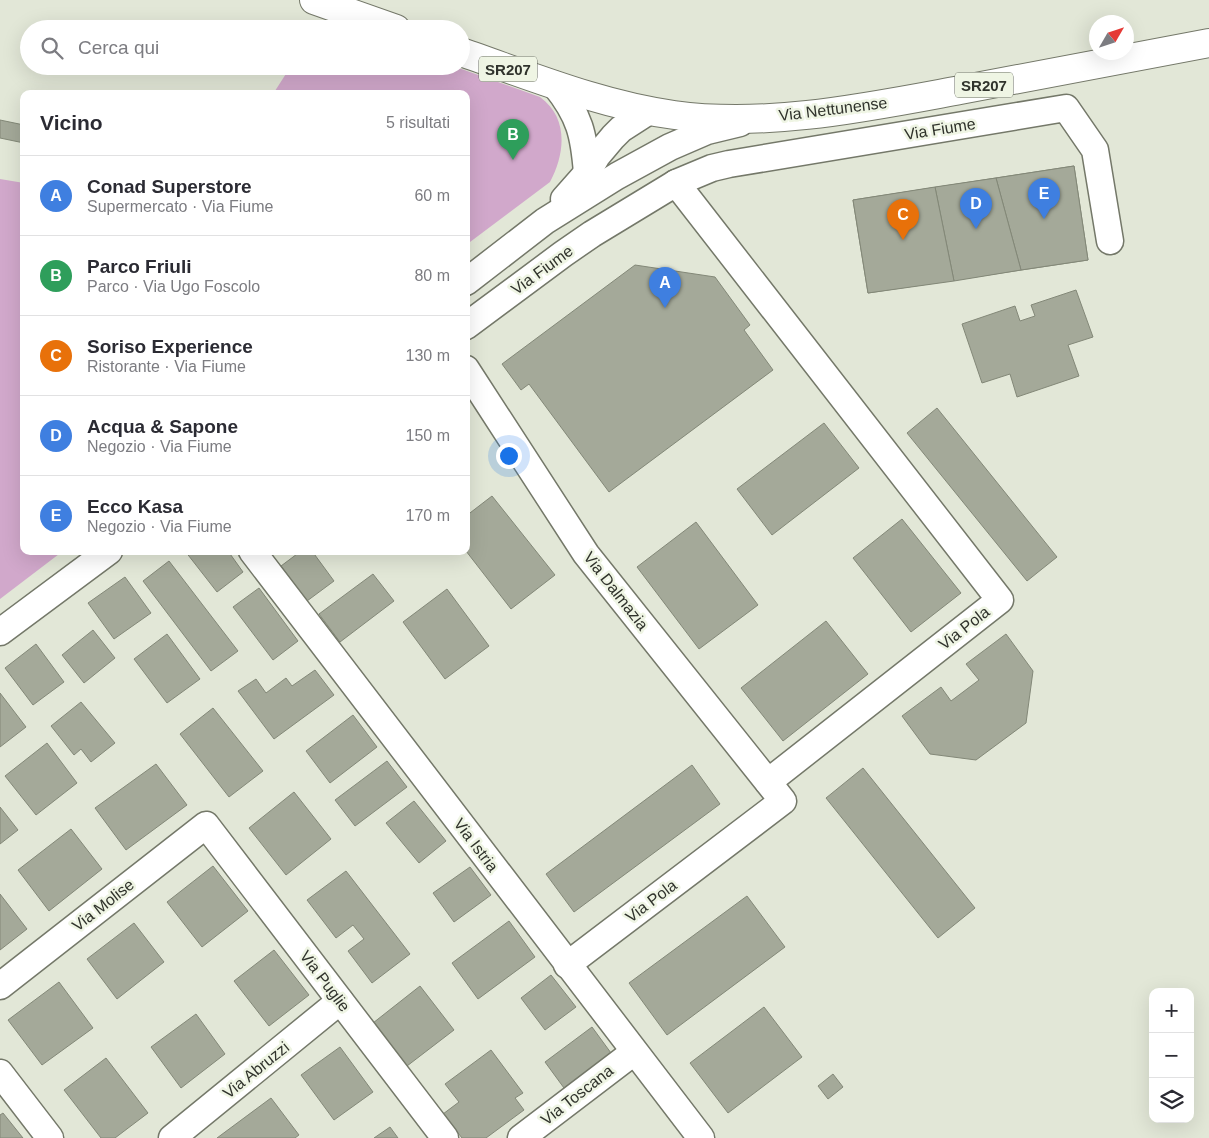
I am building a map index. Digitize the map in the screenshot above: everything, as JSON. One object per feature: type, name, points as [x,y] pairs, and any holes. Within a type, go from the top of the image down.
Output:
[{"type":"main road","points":[[314,0],[371,20]]},
{"type":"main road","name":"Via Nettunense","points":[[470,55],[555,85],[649,111],[702,118],[758,118],[809,114],[922,97],[1209,43]]},
{"type":"street","points":[[555,85],[578,120],[584,145],[620,216]]},
{"type":"street","name":"Via Fiume","points":[[470,323],[563,254],[620,216],[676,183],[712,168],[1066,108],[1095,150],[1110,241]]},
{"type":"street","points":[[602,178],[597,156],[621,129],[649,111]]},
{"type":"street","points":[[470,279],[602,178],[707,131],[758,118]]},
{"type":"street","name":"Via Pola","points":[[567,965],[1000,600],[676,183]]},
{"type":"street","name":"Via Dalmazia","points":[[470,375],[586,554],[775,791]]},
{"type":"street","points":[[0,632],[104,555]]},
{"type":"street","name":"Via Istria","points":[[255,555],[701,1138]]},
{"type":"street","name":"Via Molise","points":[[0,986],[206,825]]},
{"type":"street","name":"Via Puglie","points":[[206,825],[445,1138]]},
{"type":"street","name":"Via Abruzzi","points":[[172,1138],[340,1001]]},
{"type":"street","name":"Via Toscana","points":[[521,1138],[634,1052]]},
{"type":"street","points":[[0,1073],[50,1138]]},
{"type":"shaded area","points":[[470,72],[540,97],[556,115],[560,126],[562,137],[559,160],[550,182],[470,242],[470,90],[276,90],[285,75],[470,75]]},
{"type":"shaded area","points":[[0,179],[20,182],[20,555],[58,555],[0,599]]},
{"type":"building","points":[[0,120],[20,124],[20,142],[0,138]]},
{"type":"building","points":[[1074,166],[1088,260],[868,293],[853,200]]},
{"type":"building","points":[[1074,166],[1088,260],[1021,270],[996,178]]},
{"type":"building","points":[[996,178],[1021,270],[954,281],[935,187]]},
{"type":"building","points":[[935,187],[954,281],[868,293],[853,200]]},
{"type":"building","points":[[635,265],[715,277],[750,325],[744,330],[773,370],[609,492],[529,384],[521,390],[502,364]]},
{"type":"building","points":[[1076,290],[1093,337],[1068,345],[1079,376],[1017,397],[1010,374],[982,383],[962,324],[1015,306],[1020,321],[1035,316],[1031,305]]},
{"type":"building","points":[[937,408],[1057,557],[1027,581],[907,433]]},
{"type":"building","points":[[824,423],[859,468],[772,535],[737,489]]},
{"type":"building","points":[[492,496],[555,575],[511,609],[469,555],[470,513]]},
{"type":"building","points":[[902,519],[961,593],[911,632],[853,558]]},
{"type":"building","points":[[696,522],[758,605],[699,649],[637,567]]},
{"type":"building","points":[[188,555],[231,555],[243,572],[217,592]]},
{"type":"building","points":[[296,555],[315,555],[334,581],[307,601],[281,566]]},
{"type":"building","points":[[169,561],[238,651],[211,671],[143,581]]},
{"type":"building","points":[[373,574],[394,601],[340,642],[319,614]]},
{"type":"building","points":[[125,577],[151,613],[114,639],[88,603]]},
{"type":"building","points":[[259,588],[298,641],[273,660],[233,607]]},
{"type":"building","points":[[447,589],[489,646],[445,679],[403,622]]},
{"type":"building","points":[[826,621],[868,674],[783,741],[741,688]]},
{"type":"building","points":[[93,630],[115,658],[84,683],[62,655]]},
{"type":"building","points":[[167,634],[200,679],[167,703],[134,659]]},
{"type":"building","points":[[1006,634],[1033,671],[1026,723],[976,760],[930,754],[902,716],[941,687],[951,701],[979,680],[966,664]]},
{"type":"building","points":[[36,644],[64,682],[33,705],[5,668]]},
{"type":"building","points":[[315,670],[334,695],[274,739],[238,691],[256,679],[266,693],[286,678],[292,686]]},
{"type":"building","points":[[0,693],[26,727],[0,747]]},
{"type":"building","points":[[81,702],[115,743],[91,762],[81,749],[74,755],[51,726]]},
{"type":"building","points":[[213,708],[263,771],[229,797],[180,734]]},
{"type":"building","points":[[353,715],[377,747],[330,783],[306,751]]},
{"type":"building","points":[[47,743],[77,783],[36,815],[5,776]]},
{"type":"building","points":[[387,761],[407,787],[355,826],[335,800]]},
{"type":"building","points":[[156,764],[187,805],[126,850],[95,808]]},
{"type":"building","points":[[692,765],[720,804],[574,912],[546,874]]},
{"type":"building","points":[[863,768],[975,908],[938,938],[826,798]]},
{"type":"building","points":[[294,792],[331,839],[286,875],[249,828]]},
{"type":"building","points":[[414,801],[446,841],[419,863],[386,823]]},
{"type":"building","points":[[0,807],[18,830],[0,844]]},
{"type":"building","points":[[71,829],[102,869],[49,911],[18,870]]},
{"type":"building","points":[[213,866],[248,911],[202,947],[167,902]]},
{"type":"building","points":[[470,867],[491,895],[454,922],[433,893]]},
{"type":"building","points":[[346,871],[410,954],[372,983],[348,951],[364,939],[353,925],[336,938],[307,900]]},
{"type":"building","points":[[0,894],[27,929],[0,950]]},
{"type":"building","points":[[747,896],[785,947],[667,1035],[629,983]]},
{"type":"building","points":[[509,921],[535,957],[478,999],[452,963]]},
{"type":"building","points":[[134,923],[164,962],[117,999],[87,959]]},
{"type":"building","points":[[274,950],[309,995],[269,1026],[234,981]]},
{"type":"building","points":[[551,975],[576,1007],[545,1030],[521,998]]},
{"type":"building","points":[[59,982],[93,1028],[42,1065],[8,1020]]},
{"type":"building","points":[[420,986],[454,1030],[407,1066],[373,1023]]},
{"type":"building","points":[[764,1007],[802,1057],[728,1113],[690,1063]]},
{"type":"building","points":[[196,1014],[225,1054],[181,1088],[151,1047]]},
{"type":"building","points":[[592,1027],[611,1053],[564,1088],[545,1062]]},
{"type":"building","points":[[340,1047],[373,1092],[334,1120],[301,1075]]},
{"type":"building","points":[[491,1050],[523,1093],[515,1098],[524,1110],[486,1138],[462,1138],[443,1114],[459,1102],[445,1084]]},
{"type":"building","points":[[106,1058],[148,1113],[115,1138],[101,1138],[64,1090]]},
{"type":"building","points":[[833,1074],[843,1087],[828,1099],[818,1086]]},
{"type":"building","points":[[271,1098],[299,1135],[295,1138],[217,1138]]},
{"type":"building","points":[[3,1113],[23,1138],[0,1138],[0,1115]]},
{"type":"building","points":[[390,1127],[398,1138],[374,1138]]},
{"type":"place","name":"Parco Friuli","points":[[513,160]]},
{"type":"place","name":"Ecco Kasa","points":[[1044,219]]},
{"type":"place","name":"Acqua & Sapone","points":[[976,229]]},
{"type":"place","name":"Soriso Experience","points":[[903,240]]},
{"type":"place","name":"Conad Superstore","points":[[665,308]]}]
